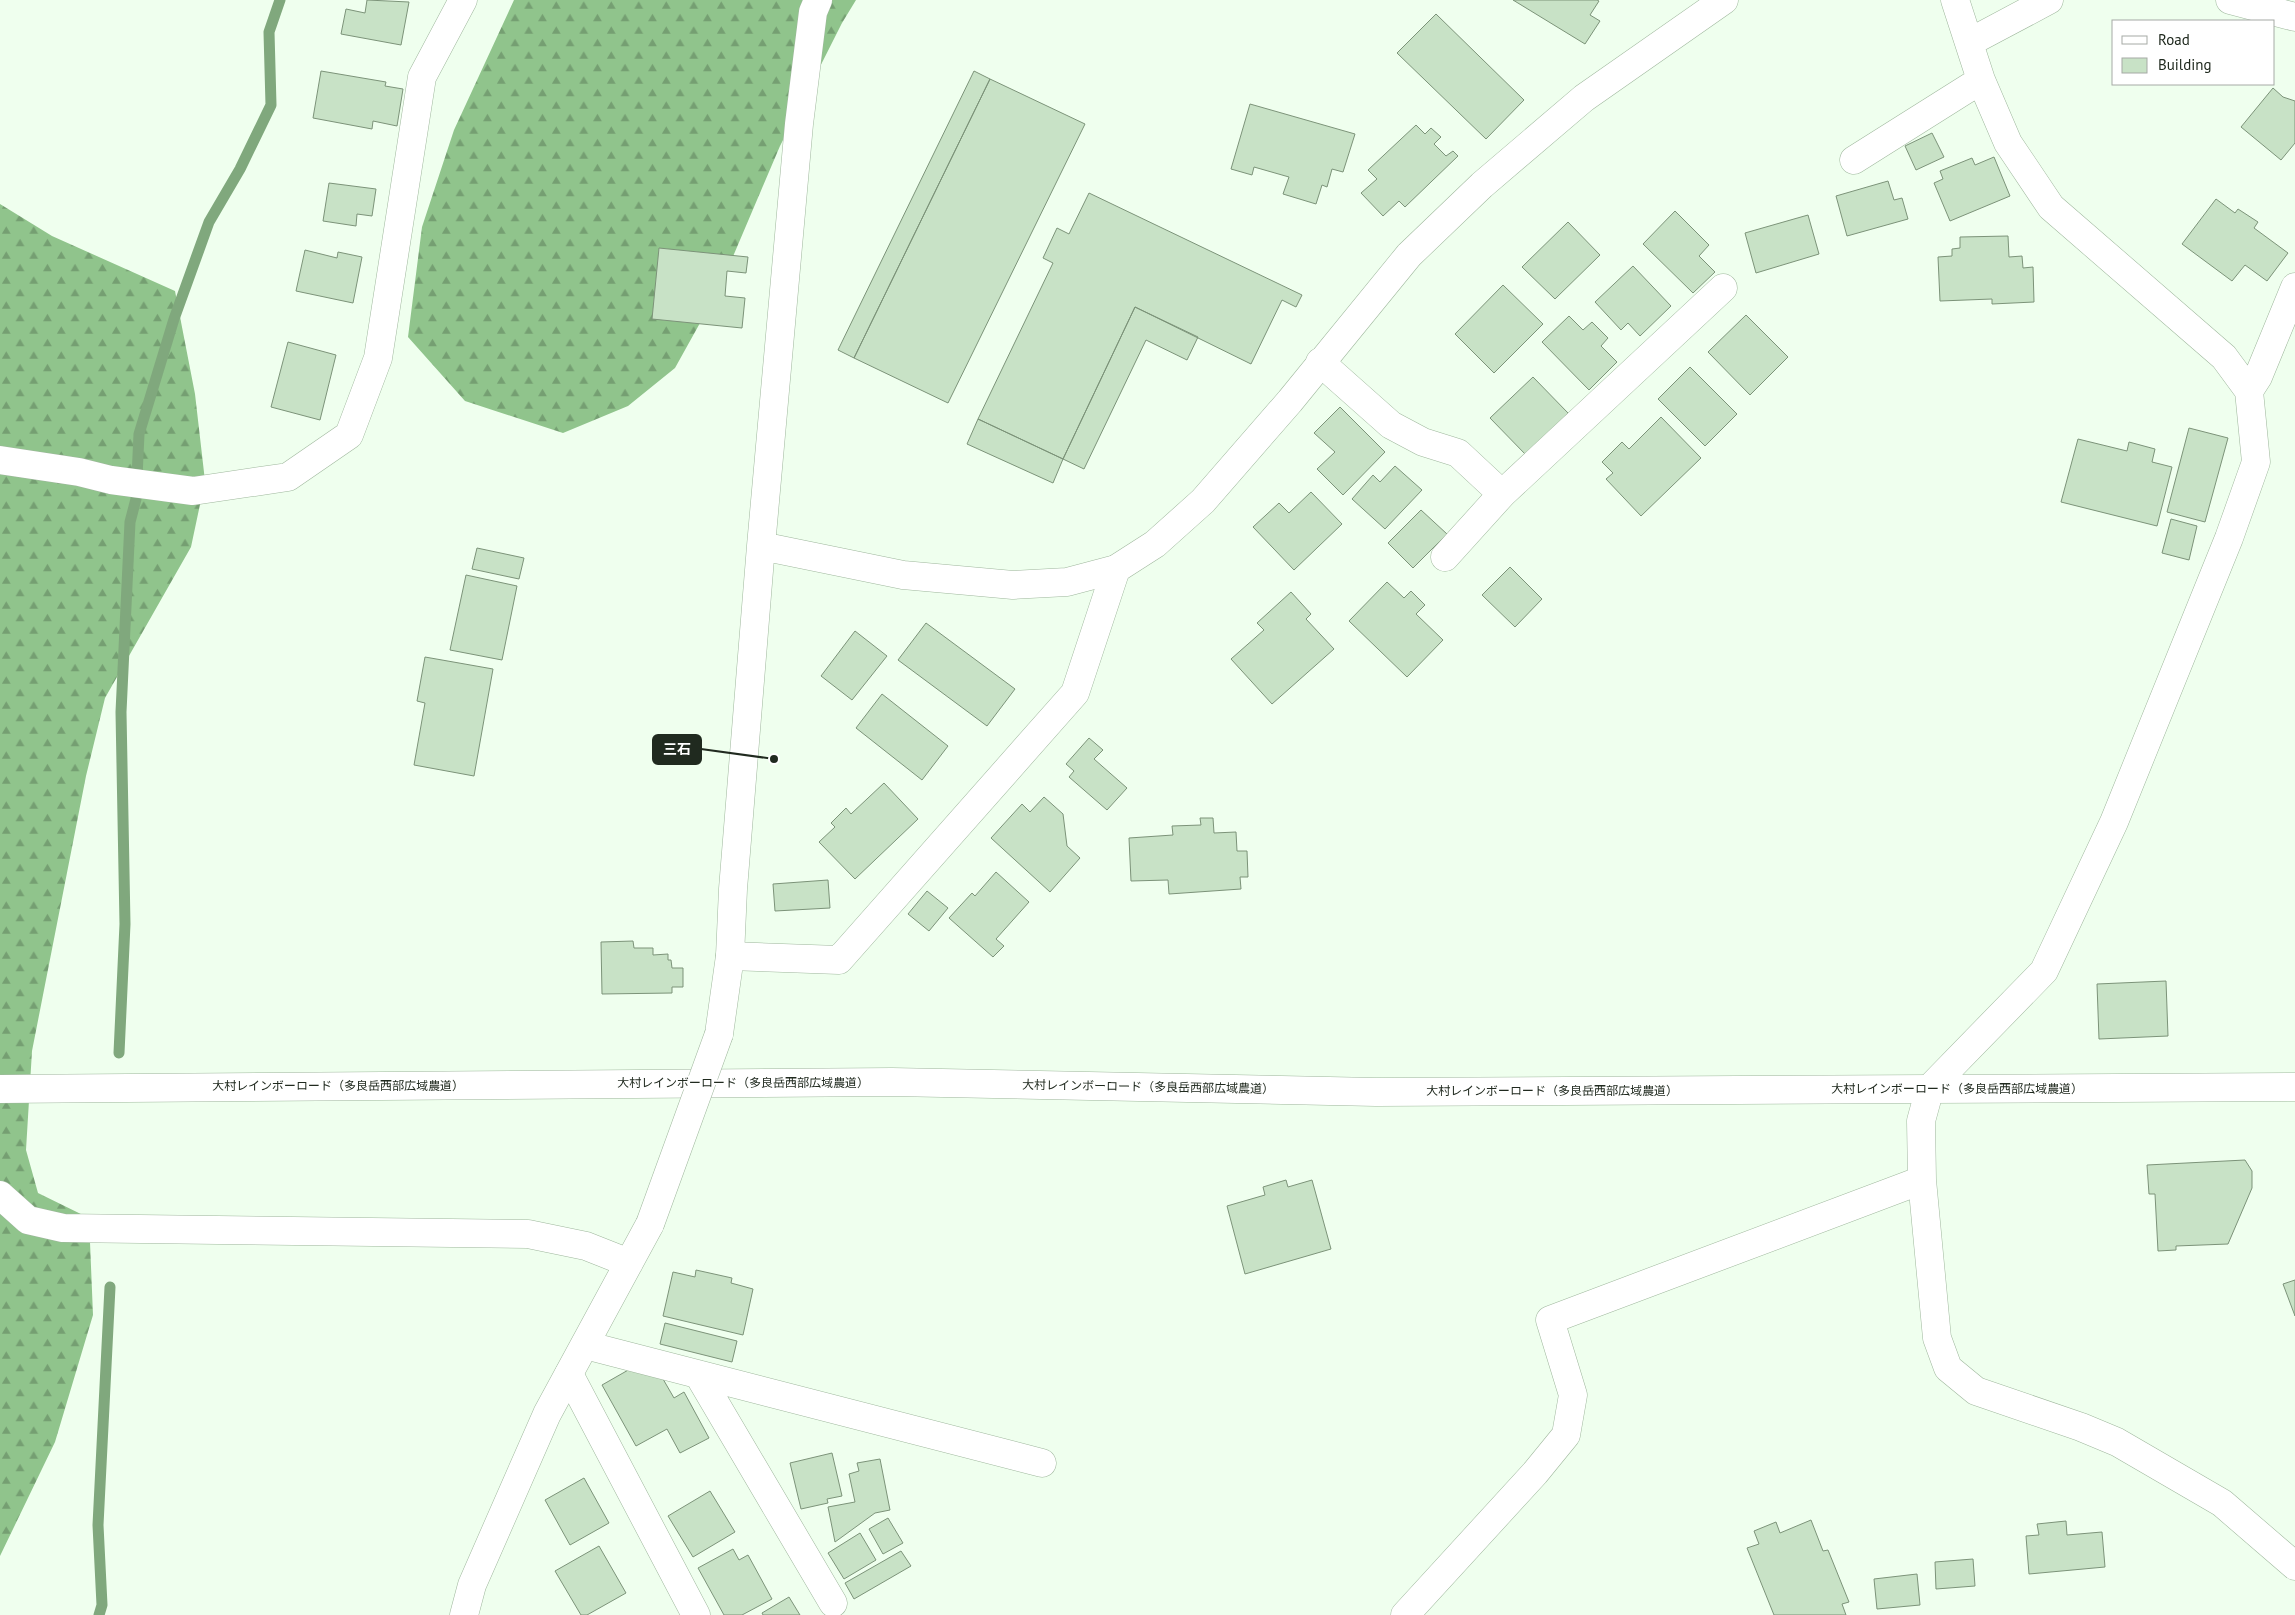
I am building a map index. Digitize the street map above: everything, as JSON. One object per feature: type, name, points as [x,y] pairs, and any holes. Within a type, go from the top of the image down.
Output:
[{"type":"street","points":[[0,460],[79,472],[111,480],[193,491],[288,477],[349,434],[378,358],[422,77],[463,0]]},
{"type":"street","points":[[469,1610],[472,1585],[547,1414],[650,1224],[719,1034],[730,956],[733,889],[761,546],[799,124],[813,12],[818,0]]},
{"type":"street","points":[[761,546],[903,575],[1013,585],[1067,582],[1116,569],[1155,544],[1203,501],[1290,401],[1409,255],[1482,185],[1584,98],[1724,0]]},
{"type":"street","points":[[1955,0],[1981,80],[2008,143],[2051,207],[2224,357],[2249,391],[2256,462],[2229,538],[2114,822],[2044,971],[1930,1088],[1921,1121],[1922,1180],[1937,1338],[1948,1368],[1976,1391],[2082,1426],[2117,1442],[2222,1503],[2295,1566]]},
{"type":"street","points":[[1970,42],[2049,0]]},
{"type":"street","points":[[2230,0],[2295,17]]},
{"type":"street","points":[[1854,160],[1981,80]]},
{"type":"street","points":[[2249,391],[2258,377],[2295,287]]},
{"type":"street","points":[[1444,557],[1502,494],[1723,288]]},
{"type":"street","points":[[1320,362],[1391,425],[1423,442],[1458,453],[1502,494]]},
{"type":"street","points":[[730,956],[839,960],[1074,693],[1116,569]]},
{"type":"street","name":"大村レインボーロード（多良岳西部広域農道）","points":[[0,1089],[882,1082],[1376,1092],[2295,1087]]},
{"type":"street","points":[[1405,1615],[1535,1473],[1566,1435],[1573,1395],[1550,1320],[1922,1180]]},
{"type":"street","points":[[0,1195],[28,1220],[63,1228],[528,1234],[586,1246],[629,1263]]},
{"type":"street","points":[[584,1345],[1042,1464]]},
{"type":"street","points":[[569,1374],[696,1615]]},
{"type":"street","points":[[698,1374],[833,1603]]},
{"type":"green space","points":[[514,0],[856,0],[842,23],[780,146],[720,287],[675,368],[628,406],[563,433],[465,401],[408,337],[422,227],[454,130]]},
{"type":"green space","points":[[0,204],[52,236],[175,291],[195,394],[205,481],[191,547],[105,698],[86,776],[32,1051],[26,1150],[38,1193],[89,1218],[93,1315],[55,1442],[0,1556]]},
{"type":"building","points":[[367,0],[409,2],[401,45],[341,34],[346,9],[365,13]]},
{"type":"building","points":[[1513,0],[1597,0],[1599,1],[1590,15],[1600,21],[1585,44]]},
{"type":"building","points":[[1436,14],[1524,100],[1486,139],[1397,53]]},
{"type":"building","points":[[321,71],[386,82],[385,86],[403,89],[397,126],[373,121],[372,129],[313,118]]},
{"type":"building","points":[[974,71],[990,79],[854,358],[838,350]]},
{"type":"building","points":[[990,79],[1085,124],[948,403],[854,358]]},
{"type":"building","points":[[2273,88],[2283,97],[2295,101],[2295,143],[2281,160],[2241,127]]},
{"type":"building","points":[[1250,104],[1355,134],[1343,172],[1332,169],[1327,187],[1322,185],[1316,204],[1283,194],[1289,177],[1254,167],[1252,175],[1231,169]]},
{"type":"building","points":[[1416,125],[1425,134],[1431,128],[1441,137],[1434,144],[1446,156],[1453,151],[1458,156],[1405,207],[1399,201],[1383,216],[1361,193],[1377,179],[1368,170]]},
{"type":"building","points":[[1932,133],[1944,157],[1916,170],[1905,146]]},
{"type":"building","points":[[1994,157],[2010,196],[1950,221],[1934,183],[1943,179],[1940,171],[1972,158],[1975,165]]},
{"type":"building","points":[[1888,181],[1894,200],[1902,198],[1908,219],[1847,236],[1836,196]]},
{"type":"building","points":[[329,183],[376,189],[372,216],[357,214],[356,226],[323,221]]},
{"type":"building","points":[[1089,193],[1302,295],[1296,307],[1282,300],[1251,364],[1135,307],[1063,459],[978,419],[1053,263],[1043,258],[1057,228],[1069,234]]},
{"type":"building","points":[[2216,199],[2235,213],[2238,209],[2258,222],[2254,228],[2288,253],[2267,281],[2245,265],[2232,281],[2182,244]]},
{"type":"building","points":[[1675,211],[1709,245],[1699,256],[1715,272],[1693,293],[1643,244]]},
{"type":"building","points":[[1808,215],[1819,254],[1756,273],[1745,233]]},
{"type":"building","points":[[1568,222],[1600,255],[1555,299],[1522,267]]},
{"type":"building","points":[[2008,236],[2009,257],[2022,256],[2023,268],[2033,267],[2034,302],[1992,304],[1992,299],[1940,301],[1938,257],[1952,256],[1952,249],[1960,248],[1960,237]]},
{"type":"building","points":[[659,248],[748,257],[746,273],[727,271],[725,296],[745,298],[742,328],[652,319]]},
{"type":"building","points":[[305,250],[337,258],[338,252],[362,257],[353,303],[296,291]]},
{"type":"building","points":[[1633,266],[1671,306],[1640,336],[1628,323],[1621,330],[1595,302]]},
{"type":"building","points":[[1503,285],[1543,324],[1494,373],[1455,334]]},
{"type":"building","points":[[1135,307],[1198,337],[1187,360],[1146,340],[1084,469],[1063,459]]},
{"type":"building","points":[[1746,315],[1788,357],[1750,395],[1708,352]]},
{"type":"building","points":[[1569,316],[1583,330],[1592,322],[1608,338],[1601,346],[1617,362],[1589,390],[1542,342]]},
{"type":"building","points":[[288,342],[336,355],[320,420],[271,407]]},
{"type":"building","points":[[1690,367],[1737,414],[1705,446],[1658,399]]},
{"type":"building","points":[[1533,377],[1568,413],[1526,455],[1490,418]]},
{"type":"building","points":[[1340,407],[1385,452],[1343,495],[1317,469],[1335,452],[1314,433]]},
{"type":"building","points":[[1661,417],[1701,458],[1641,516],[1606,479],[1613,473],[1602,462],[1622,442],[1629,449]]},
{"type":"building","points":[[978,419],[1063,459],[1053,483],[967,444]]},
{"type":"building","points":[[2189,428],[2228,438],[2205,522],[2167,512]]},
{"type":"building","points":[[2078,439],[2127,451],[2129,442],[2155,449],[2152,462],[2172,467],[2157,526],[2061,502]]},
{"type":"building","points":[[1395,466],[1422,490],[1385,529],[1352,499],[1373,475],[1380,482]]},
{"type":"building","points":[[1311,492],[1342,524],[1294,570],[1253,527],[1279,503],[1289,513]]},
{"type":"building","points":[[1421,510],[1447,534],[1413,568],[1388,543]]},
{"type":"building","points":[[2171,519],[2197,526],[2189,560],[2162,553]]},
{"type":"building","points":[[477,548],[524,558],[519,579],[472,569]]},
{"type":"building","points":[[1510,567],[1542,599],[1515,627],[1482,595]]},
{"type":"building","points":[[466,575],[517,586],[502,660],[450,650]]},
{"type":"building","points":[[1387,582],[1404,598],[1411,591],[1425,605],[1416,614],[1443,640],[1407,677],[1349,621]]},
{"type":"building","points":[[1291,592],[1311,614],[1306,619],[1334,649],[1272,704],[1231,659],[1264,630],[1257,623]]},
{"type":"building","points":[[926,623],[1015,689],[987,726],[898,660]]},
{"type":"building","points":[[855,631],[887,656],[852,700],[821,676]]},
{"type":"building","points":[[425,657],[493,669],[474,776],[414,765],[425,703],[417,701]]},
{"type":"building","points":[[882,694],[948,746],[922,780],[856,728]]},
{"type":"building","points":[[1089,738],[1103,750],[1094,759],[1127,788],[1107,810],[1069,777],[1074,771],[1066,764]]},
{"type":"building","points":[[884,783],[918,819],[855,879],[819,842],[835,827],[831,823],[846,808],[851,814]]},
{"type":"building","points":[[1044,797],[1063,814],[1067,846],[1080,858],[1050,892],[991,838],[1022,804],[1030,812]]},
{"type":"building","points":[[1200,818],[1213,818],[1214,833],[1236,832],[1237,851],[1247,851],[1248,877],[1240,877],[1241,889],[1169,894],[1168,880],[1131,881],[1129,838],[1173,835],[1172,826],[1201,825]]},
{"type":"building","points":[[996,872],[1029,902],[996,939],[1004,946],[993,957],[949,918],[972,893],[975,896]]},
{"type":"building","points":[[828,880],[830,908],[775,911],[773,884]]},
{"type":"building","points":[[927,891],[948,908],[929,931],[908,914]]},
{"type":"building","points":[[633,941],[634,948],[653,948],[653,955],[668,954],[668,960],[671,960],[672,968],[683,968],[683,987],[672,987],[672,993],[602,994],[601,942]]},
{"type":"building","points":[[2166,981],[2168,1036],[2099,1039],[2097,984]]},
{"type":"building","points":[[2245,1160],[2252,1171],[2252,1188],[2228,1244],[2176,1246],[2176,1250],[2158,1251],[2155,1194],[2149,1194],[2147,1165]]},
{"type":"building","points":[[1286,1180],[1288,1187],[1312,1180],[1331,1249],[1245,1274],[1227,1206],[1265,1195],[1263,1187]]},
{"type":"building","points":[[696,1270],[732,1278],[731,1283],[753,1289],[743,1335],[663,1316],[673,1272],[695,1277]]},
{"type":"building","points":[[2295,1280],[2295,1316],[2283,1284]]},
{"type":"building","points":[[665,1323],[737,1341],[732,1362],[660,1344]]},
{"type":"building","points":[[630,1369],[663,1379],[674,1398],[684,1392],[709,1438],[680,1453],[667,1429],[636,1446],[602,1385]]},
{"type":"building","points":[[832,1453],[842,1496],[827,1499],[828,1503],[801,1509],[790,1463]]},
{"type":"building","points":[[880,1459],[890,1510],[875,1513],[835,1542],[828,1507],[855,1502],[849,1474],[859,1471],[857,1463]]},
{"type":"building","points":[[584,1478],[609,1523],[570,1545],[545,1500]]},
{"type":"building","points":[[710,1491],[735,1532],[693,1557],[668,1516]]},
{"type":"building","points":[[888,1518],[903,1543],[883,1554],[869,1529]]},
{"type":"building","points":[[1811,1520],[1823,1551],[1828,1550],[1849,1602],[1842,1604],[1846,1615],[1774,1615],[1747,1548],[1759,1544],[1754,1531],[1776,1522],[1780,1533]]},
{"type":"building","points":[[2066,1521],[2067,1535],[2102,1532],[2105,1567],[2029,1574],[2026,1536],[2039,1535],[2037,1524]]},
{"type":"building","points":[[860,1533],[876,1560],[844,1579],[828,1553]]},
{"type":"building","points":[[599,1546],[626,1593],[587,1615],[581,1615],[555,1571]]},
{"type":"building","points":[[733,1549],[739,1560],[748,1555],[772,1599],[742,1615],[724,1615],[698,1568]]},
{"type":"building","points":[[901,1551],[911,1566],[854,1599],[845,1583]]},
{"type":"building","points":[[1973,1559],[1975,1586],[1936,1589],[1935,1562]]},
{"type":"building","points":[[1917,1574],[1920,1605],[1877,1609],[1874,1579]]},
{"type":"building","points":[[789,1597],[800,1615],[763,1615],[762,1613]]},
{"type":"waterway","points":[[119,1053],[125,924],[121,712],[130,522],[136,499],[139,434],[174,319],[209,222],[240,169],[271,105],[269,32],[280,0]]},
{"type":"waterway","points":[[99,1615],[102,1605],[98,1525],[110,1287]]},
{"type":"place","name":"三石","points":[[774,759]]}]
